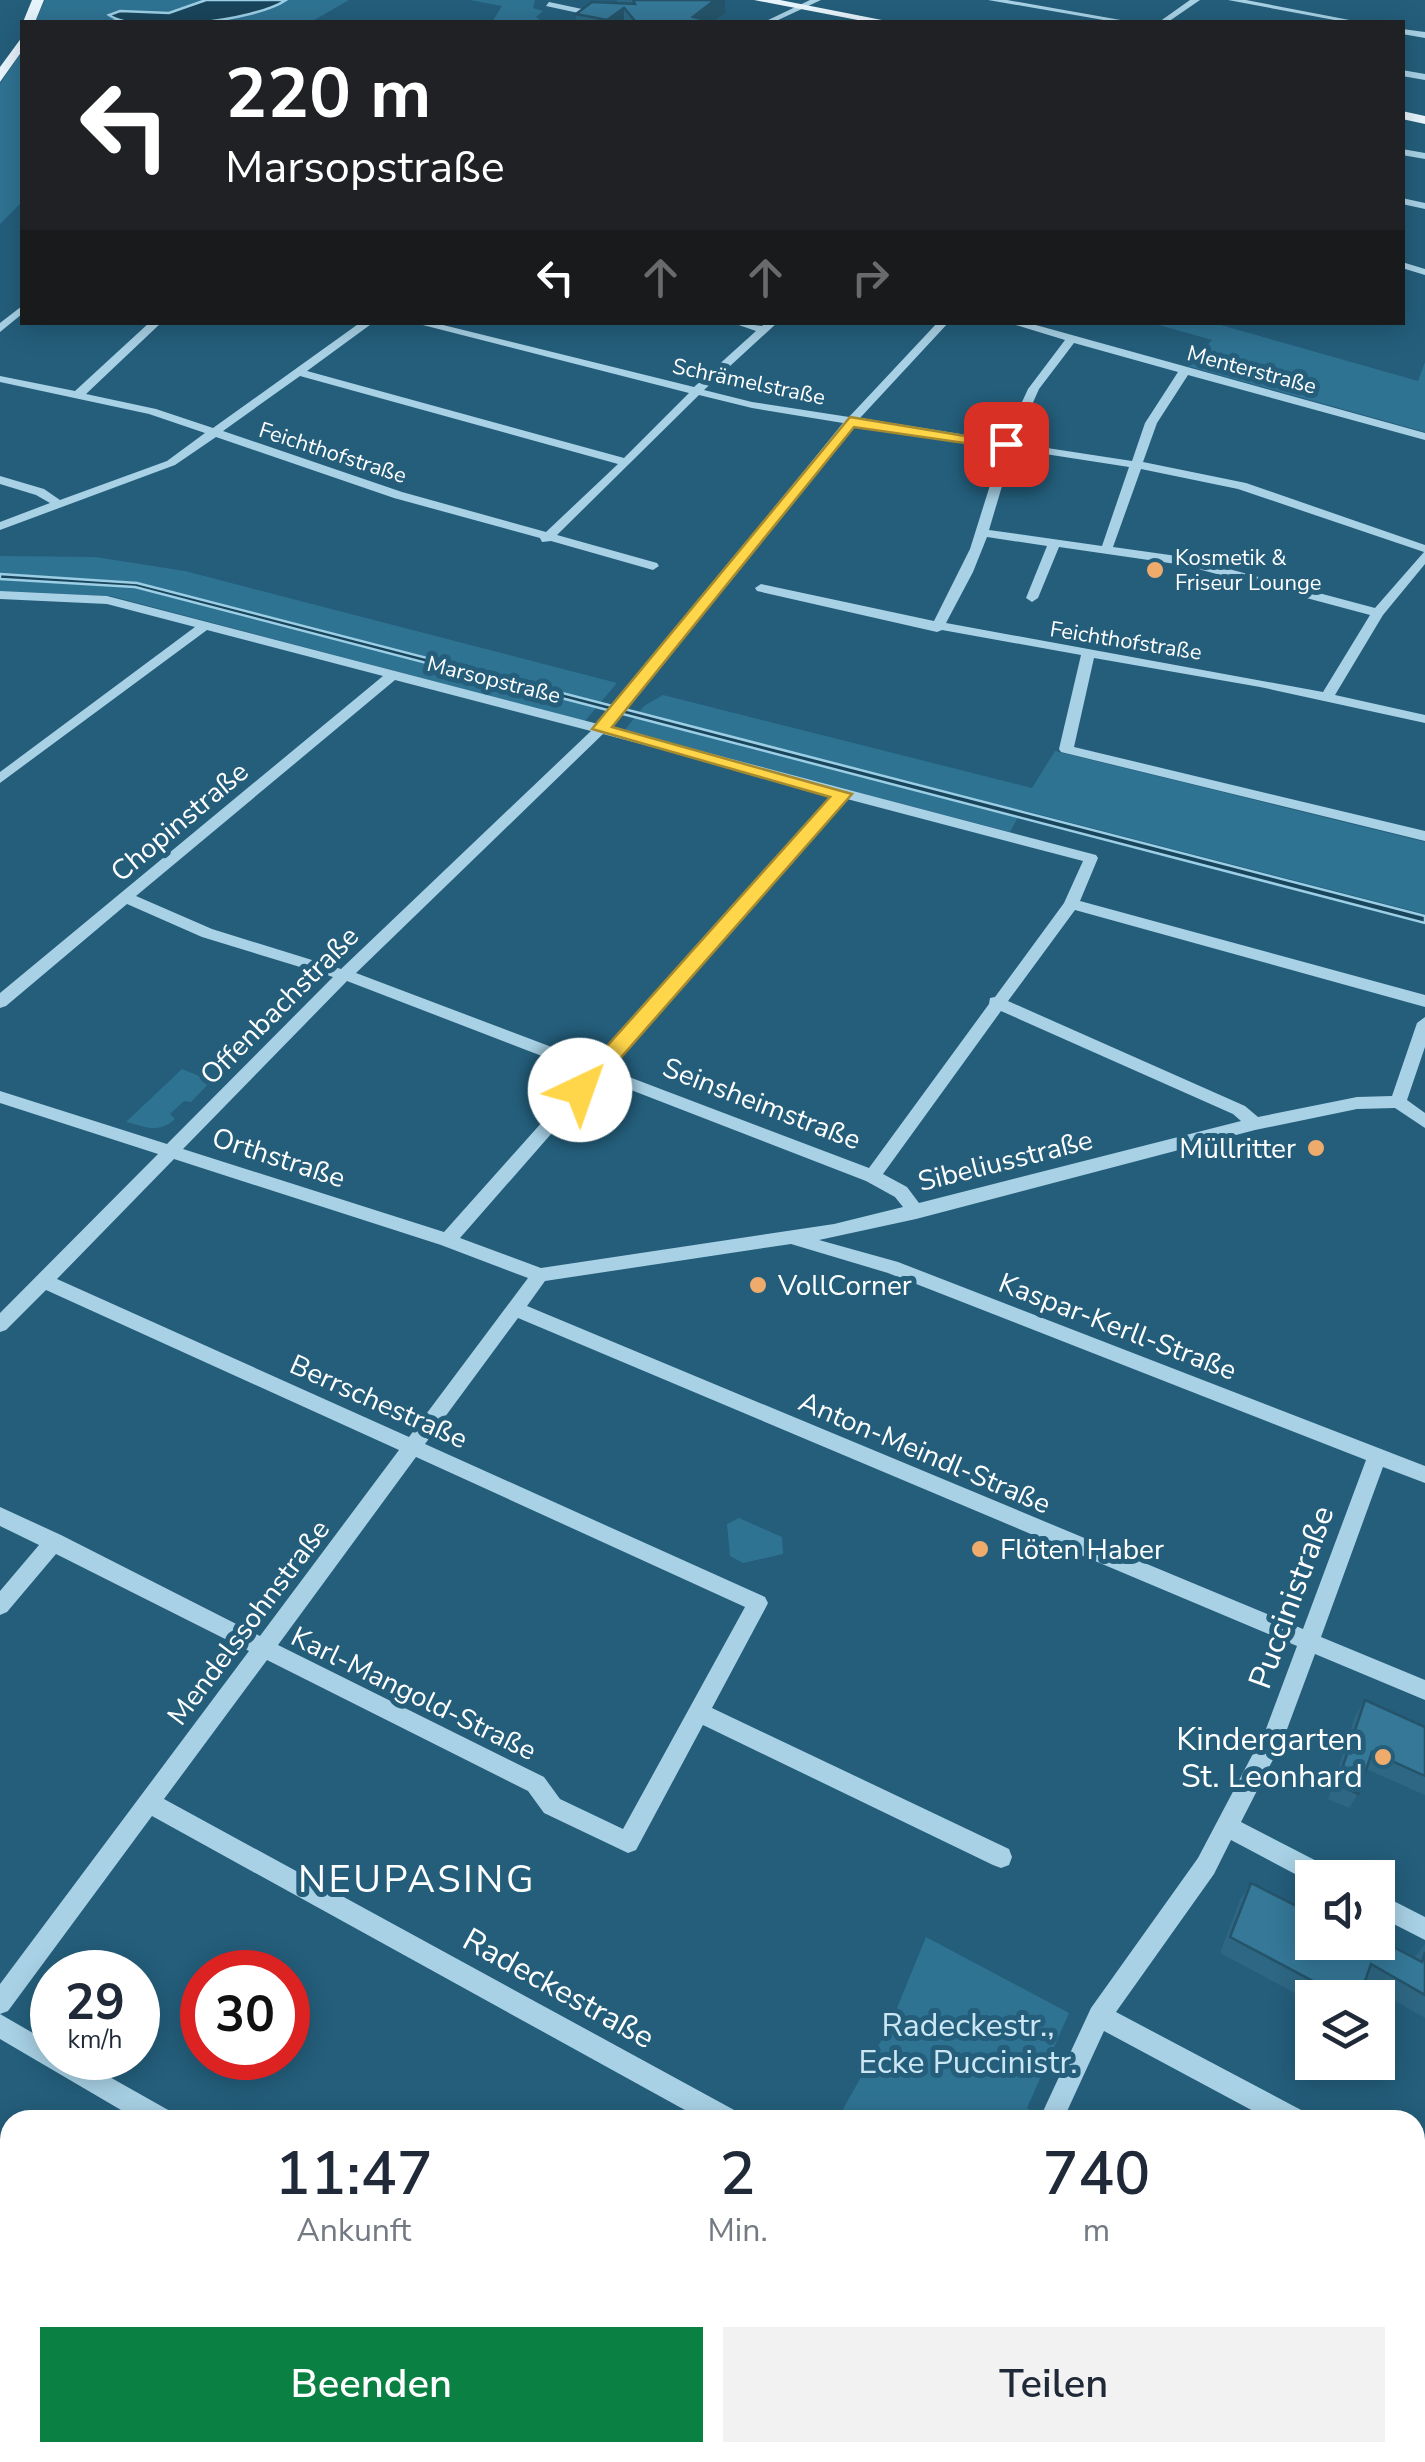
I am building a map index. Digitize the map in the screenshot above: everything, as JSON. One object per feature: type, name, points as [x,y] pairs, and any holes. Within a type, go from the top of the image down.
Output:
[{"type":"main road","points":[[760,0],[875,20]]},
{"type":"main road","points":[[0,78],[20,44]]},
{"type":"street","points":[[772,20],[817,0]]},
{"type":"street","points":[[992,0],[1116,20]]},
{"type":"street","points":[[1066,0],[1099,20]]},
{"type":"street","points":[[1166,20],[1196,0]]},
{"type":"street","points":[[1232,0],[1345,20]]},
{"type":"street","points":[[548,4],[619,20]]},
{"type":"street","points":[[0,329],[20,311]]},
{"type":"street","points":[[78,395],[154,325]]},
{"type":"street","points":[[0,526],[56,502],[127,482],[171,463],[365,325]]},
{"type":"street","name":"Schrämelstraße","points":[[428,325],[694,392],[850,422],[1135,464],[1242,486],[1425,553]]},
{"type":"street","name":"Offenbachstraße","points":[[0,1325],[344,975],[605,724],[850,422],[941,325]]},
{"type":"street","name":"Menterstraße","points":[[1021,325],[1425,438]]},
{"type":"street","points":[[546,539],[694,392],[768,326]]},
{"type":"street","points":[[937,628],[982,533],[1006,444],[1026,397],[1071,340]]},
{"type":"street","points":[[300,372],[626,462]]},
{"type":"street","points":[[1108,548],[1152,423],[1184,372]]},
{"type":"street","name":"Feichthofstraße","points":[[0,379],[152,411],[398,495],[652,566]]},
{"type":"street","points":[[0,480],[40,492],[56,502]]},
{"type":"street","points":[[982,533],[1108,548],[1184,562],[1378,613]]},
{"type":"street","points":[[1032,598],[1055,541]]},
{"type":"street","points":[[1328,695],[1378,613],[1425,553]]},
{"type":"street","name":"Feichthofstraße","points":[[761,588],[937,628],[1328,695],[1425,719]]},
{"type":"street","name":"Marsopstraße","points":[[0,595],[107,600],[390,677],[605,724],[842,794],[1091,858],[1072,904]]},
{"type":"street","points":[[0,612],[22,595]]},
{"type":"street","points":[[0,778],[203,627]]},
{"type":"street","points":[[1088,654],[1066,748],[1425,836]]},
{"type":"street","name":"Chopinstraße","points":[[0,1002],[390,677]]},
{"type":"street","points":[[447,1240],[842,794]]},
{"type":"street","name":"Seinsheimstraße","points":[[127,898],[207,933],[344,975],[872,1176],[901,1192],[916,1212]]},
{"type":"street","points":[[872,1176],[996,1002],[1072,904],[1425,1001]]},
{"type":"street","points":[[996,1002],[1240,1110],[1255,1124]]},
{"type":"street","points":[[1425,1023],[1398,1102],[1425,1122]]},
{"type":"street","name":"Orthstraße","points":[[0,1097],[447,1240],[540,1275]]},
{"type":"street","name":"Sibeliusstraße","points":[[540,1275],[788,1239],[916,1212],[1255,1124],[1356,1103],[1398,1102]]},
{"type":"street","name":"Kaspar-Kerll-Straße","points":[[788,1239],[892,1268],[1425,1475]]},
{"type":"street","name":"Mendelssohnstraße","points":[[0,2003],[540,1275]]},
{"type":"street","name":"Berrschestraße","points":[[42,1280],[758,1603],[698,1712]]},
{"type":"street","name":"Anton-Meindl-Straße","points":[[515,1310],[1425,1690]]},
{"type":"street","name":"Puccinistraße","points":[[1056,2110],[1099,2016],[1180,1907],[1228,1827],[1275,1733],[1377,1456]]},
{"type":"street","name":"Karl-Mangold-Straße","points":[[0,1516],[536,1784],[552,1806],[628,1842],[698,1712]]},
{"type":"street","points":[[0,1606],[54,1541]]},
{"type":"street","points":[[698,1712],[1001,1857]]},
{"type":"street","name":"Radeckestraße","points":[[148,1802],[708,2110]]},
{"type":"street","points":[[1228,1827],[1295,1862]]},
{"type":"street","points":[[1395,1913],[1425,1929]]},
{"type":"street","points":[[1099,2016],[1275,2110]]},
{"type":"street","points":[[0,2026],[30,2044]]},
{"type":"street","points":[[92,2080],[144,2110]]},
{"type":"green space","points":[[45,0],[349,0],[314,20],[36,20]]},
{"type":"green space","points":[[470,0],[535,0],[533,8],[543,11],[536,17],[540,20],[493,20],[502,6]]},
{"type":"green space","points":[[20,54],[20,204],[0,224],[0,84]]},
{"type":"green space","points":[[1159,325],[1221,325],[1418,381],[1425,362],[1425,432],[1188,366],[1212,340]]},
{"type":"green space","points":[[0,556],[95,557],[185,571],[617,683],[585,721],[111,596],[0,591]]},
{"type":"green space","points":[[663,695],[1032,788],[1055,751],[1425,842],[1425,914],[1022,810],[1010,832],[624,731],[644,706]]},
{"type":"green space","points":[[182,1069],[211,1081],[191,1102],[184,1101],[170,1114],[175,1119],[157,1128],[126,1122]]},
{"type":"green space","points":[[739,1518],[782,1537],[783,1554],[743,1563],[730,1556],[727,1524]]},
{"type":"green space","name":"Radeckestr., Ecke Puccinistr.","points":[[926,1937],[1069,2013],[1027,2108],[1030,2110],[843,2110],[890,2025]]},
{"type":"shaded area","points":[[206,0],[286,0],[250,14],[217,20],[122,20],[109,15],[120,11],[169,13]]},
{"type":"shaded area","points":[[0,574],[137,583],[1425,916],[1425,923],[135,587],[0,579]]},
{"type":"building","points":[[633,0],[715,0],[693,17],[706,20],[634,20],[624,8],[607,20],[576,14],[592,2],[635,4]]},
{"type":"building","name":"Kindergarten St. Leonhard","points":[[1365,1700],[1425,1727],[1425,1776],[1372,1752],[1358,1794],[1337,1784]]},
{"type":"building","points":[[1251,1883],[1295,1905],[1295,1960],[1395,1960],[1395,1948],[1422,1962],[1425,1952],[1425,1995],[1371,1964],[1365,1980],[1311,1980],[1230,1937]]},
{"type":"place","name":"Kosmetik & Friseur Lounge","points":[[1155,570]]},
{"type":"place","name":"Müllritter","points":[[1316,1148]]},
{"type":"place","name":"VollCorner","points":[[758,1285]]},
{"type":"place","name":"Flöten Haber","points":[[980,1549]]},
{"type":"place","name":"Kindergarten St. Leonhard","points":[[1383,1757]]},
{"type":"district","name":"NEUPASING","points":[[417,1879]]},
{"type":"route","points":[[580,1090],[842,794],[601,729],[850,422],[1006,444]]}]
